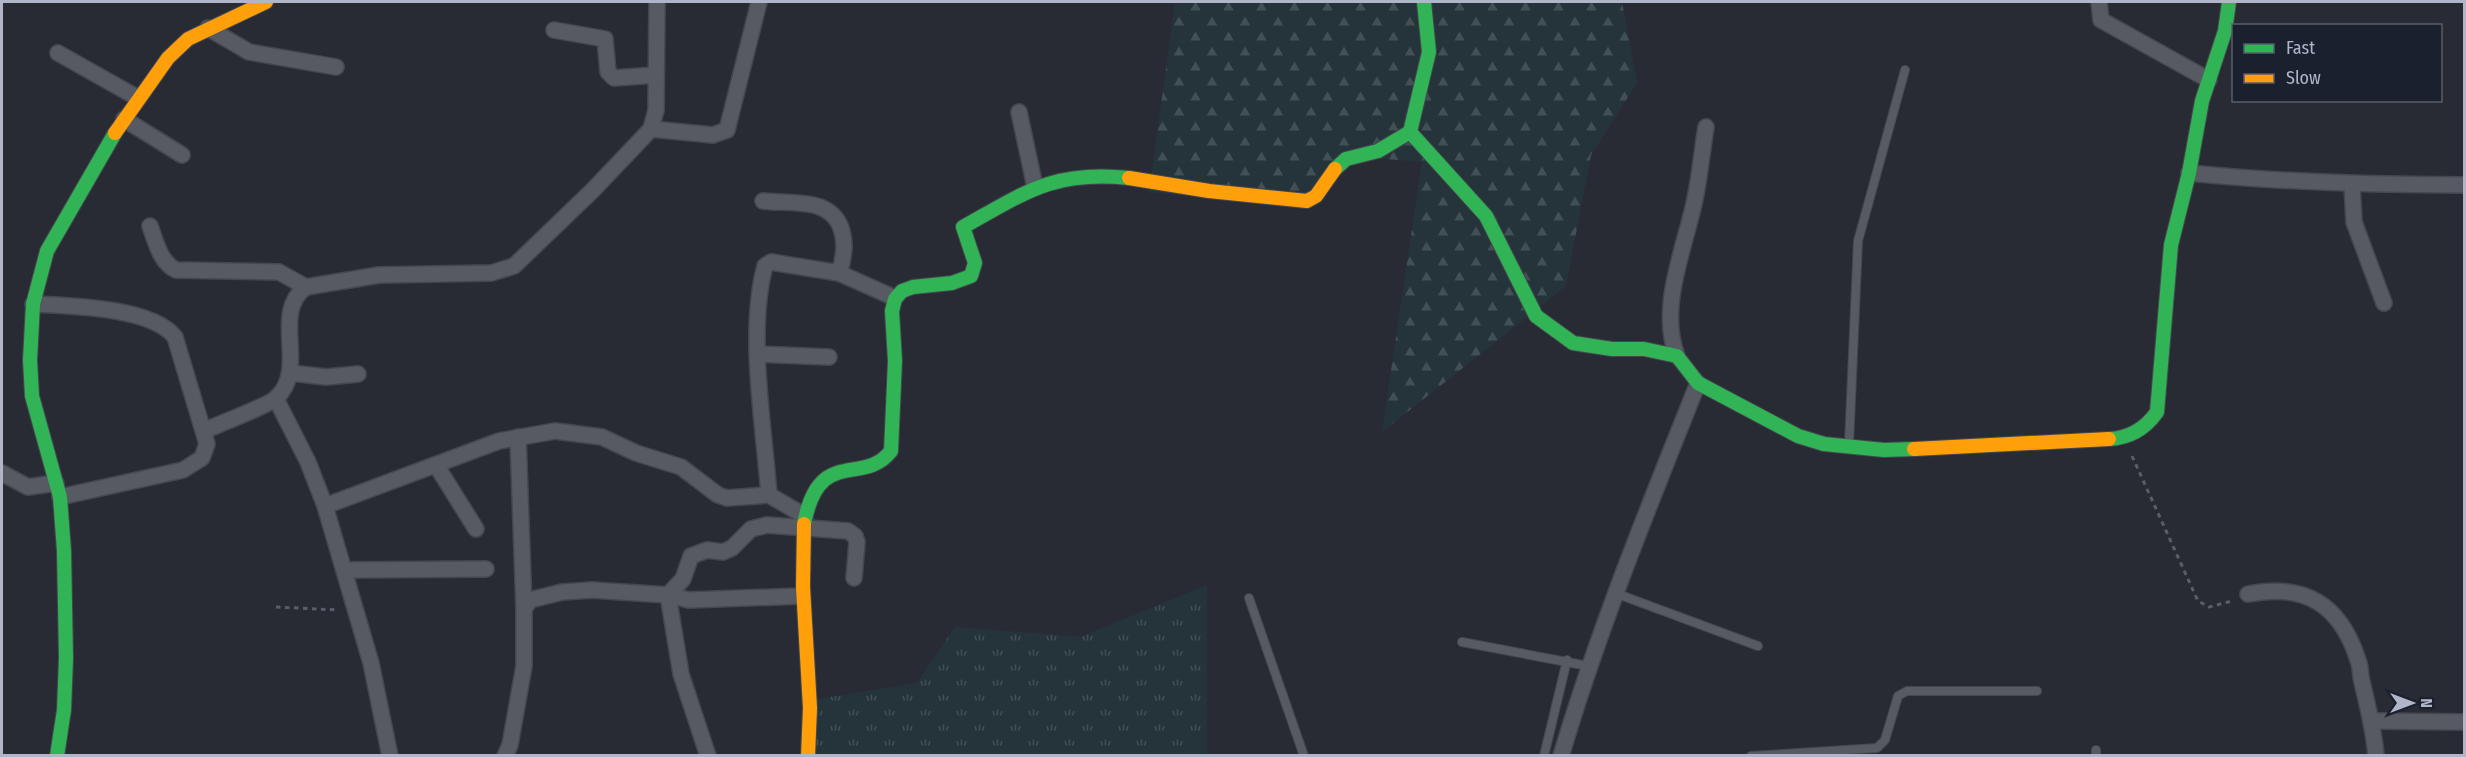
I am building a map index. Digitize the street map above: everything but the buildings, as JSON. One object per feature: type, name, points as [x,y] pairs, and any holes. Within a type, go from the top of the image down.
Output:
[{"type":"street","points":[[57,756],[64,710],[66,658],[58,490],[32,396],[30,360],[33,304],[47,251],[69,209],[124,119],[168,58],[188,39],[266,2]]},
{"type":"street","points":[[204,430],[276,399],[291,373],[292,306],[299,292],[306,287],[379,275],[491,273],[514,266],[593,190],[651,129],[656,110],[657,2]]},
{"type":"street","points":[[651,129],[713,135],[727,130],[759,2]]},
{"type":"street","points":[[808,756],[810,731],[802,596],[804,522],[822,481],[829,475],[839,470],[880,464],[891,451],[895,360],[892,308],[895,298],[907,288],[921,284],[951,284],[966,278],[975,267],[963,227],[1035,187],[1071,177],[1126,178],[1209,191],[1307,201],[1316,196],[1333,171],[1346,159],[1378,151],[1410,132],[1429,52],[1424,2]]},
{"type":"street","points":[[2099,2],[2101,20],[2209,80]]},
{"type":"street","points":[[1706,127],[1695,200],[1674,282],[1672,337],[1677,356],[1698,383],[1798,436],[1824,444],[1884,450],[1910,450],[2124,438],[2148,425],[2157,412],[2171,245],[2189,173],[2202,101],[2225,31],[2229,2]]},
{"type":"street","points":[[208,28],[249,52],[336,67]]},
{"type":"street","points":[[554,30],[605,39],[608,72],[614,78],[655,75]]},
{"type":"street","points":[[58,53],[138,98]]},
{"type":"street","points":[[1019,112],[1035,187]]},
{"type":"street","points":[[124,119],[182,155]]},
{"type":"street","points":[[1410,132],[1486,216],[1536,316],[1573,343],[1612,349],[1644,349],[1677,356]]},
{"type":"street","points":[[2189,173],[2271,181],[2464,185]]},
{"type":"street","points":[[2352,184],[2354,222],[2385,303]]},
{"type":"street","points":[[763,201],[820,207],[830,214],[844,232],[845,257],[839,273]]},
{"type":"street","points":[[150,226],[163,258],[168,266],[176,270],[279,272],[306,287]]},
{"type":"street","points":[[769,495],[758,354],[760,283],[767,263],[839,273],[895,298]]},
{"type":"street","points":[[2,473],[28,487],[58,490],[183,470],[202,458],[207,444],[188,387],[175,337],[168,328],[157,321],[105,311],[33,304]]},
{"type":"street","points":[[758,354],[829,357]]},
{"type":"street","points":[[291,373],[326,377],[358,374]]},
{"type":"street","points":[[1561,756],[1588,666],[1698,383]]},
{"type":"street","points":[[276,399],[308,462],[325,506],[380,698],[390,756]]},
{"type":"street","points":[[325,506],[518,437],[555,431],[586,433],[681,467],[718,495],[727,498],[769,495],[804,522]]},
{"type":"street","points":[[505,756],[510,745],[524,666],[518,437]]},
{"type":"street","points":[[436,465],[476,529]]},
{"type":"street","points":[[668,595],[683,579],[691,556],[707,550],[723,552],[732,548],[751,528],[767,525],[804,522],[852,533],[857,542],[854,578]]},
{"type":"street","points":[[345,570],[486,569]]},
{"type":"street","points":[[2248,594],[2274,589],[2306,596],[2332,611],[2349,637],[2359,662],[2373,721],[2376,756]]},
{"type":"street","points":[[524,609],[530,600],[562,592],[592,590],[668,595],[689,600],[802,596]]},
{"type":"street","points":[[668,595],[681,674],[708,756]]},
{"type":"street","points":[[2373,721],[2464,722]]},
{"type":"lane","points":[[1849,446],[1858,241],[1905,70]]},
{"type":"lane","points":[[1615,593],[1758,646]]},
{"type":"lane","points":[[1249,598],[1304,756]]},
{"type":"lane","points":[[1462,642],[1567,660],[1588,666]]},
{"type":"lane","points":[[1544,756],[1567,660]]},
{"type":"lane","points":[[1751,756],[1877,748],[1885,740],[1898,696],[1907,691],[2037,691]]},
{"type":"path","points":[[2124,438],[2198,601],[2209,607],[2248,594]]},
{"type":"path","points":[[276,607],[355,610]]},
{"type":"green space","points":[[1175,2],[1622,2],[1637,83],[1591,155],[1566,286],[1382,432],[1422,162],[1338,155],[1305,198],[1149,193]]},
{"type":"green space","points":[[1207,585],[1207,755],[809,756],[818,699],[917,683],[955,627],[1081,637]]},
{"type":"traffic: fast","points":[[1424,2],[1429,52],[1410,132],[1486,216],[1536,316],[1573,343],[1612,349],[1644,349],[1677,356],[1698,383],[1798,436],[1824,444],[1884,450],[1914,449]]},
{"type":"traffic: fast","points":[[2109,439],[2124,437],[2136,432],[2157,412],[2171,245],[2189,173],[2202,101],[2225,31],[2229,2]]},
{"type":"traffic: fast","points":[[1335,169],[1346,159],[1378,151],[1410,132]]},
{"type":"traffic: fast","points":[[57,756],[64,710],[66,658],[64,551],[60,497],[32,396],[30,360],[33,304],[47,251],[115,133]]},
{"type":"traffic: fast","points":[[804,524],[811,500],[820,484],[843,471],[880,461],[891,451],[895,361],[892,311],[895,299],[902,291],[913,287],[952,283],[971,276],[975,263],[963,227],[1023,194],[1042,186],[1080,177],[1129,178]]},
{"type":"traffic: slow","points":[[115,133],[168,58],[188,39],[266,2]]},
{"type":"traffic: slow","points":[[1129,178],[1209,191],[1307,201],[1316,196],[1335,169]]},
{"type":"traffic: slow","points":[[1914,449],[2109,439]]},
{"type":"traffic: slow","points":[[804,524],[803,587],[810,708],[808,756]]}]
